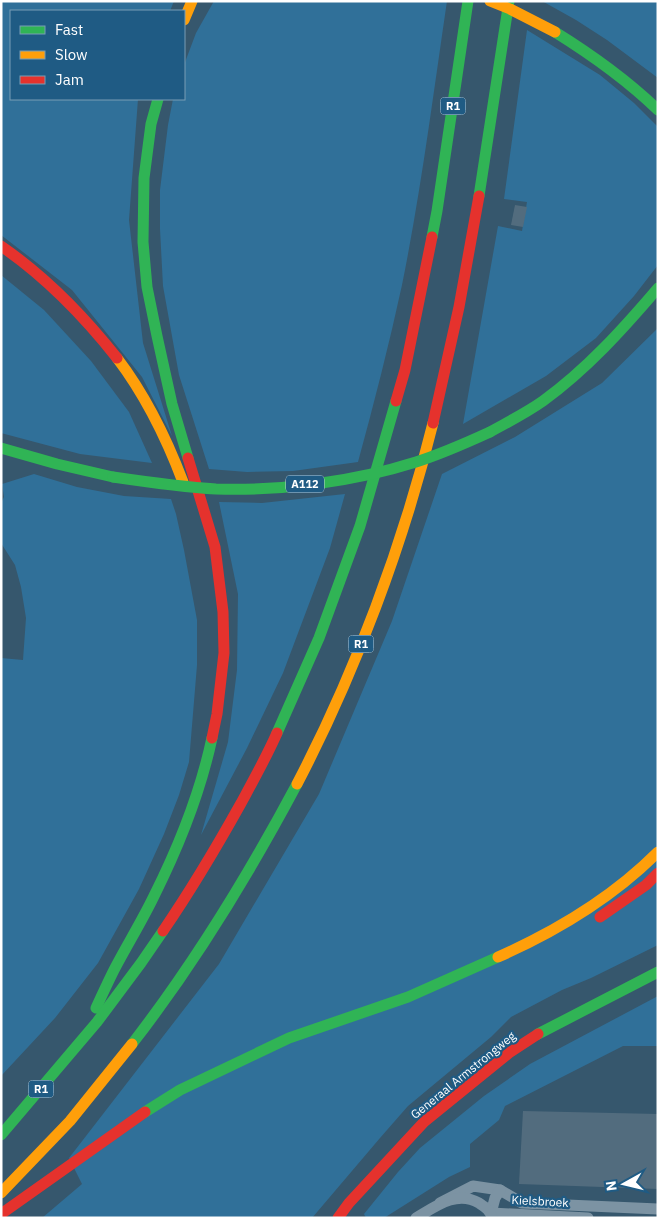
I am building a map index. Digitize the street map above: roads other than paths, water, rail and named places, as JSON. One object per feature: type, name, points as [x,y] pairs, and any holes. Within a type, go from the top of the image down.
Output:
[{"type":"main road","points":[[185,18],[192,1]]},
{"type":"main road","name":"R1","points":[[1,1135],[97,1022],[141,963],[188,894],[266,757],[322,629],[360,526],[405,370],[437,211],[468,1]]},
{"type":"main road","points":[[490,1],[556,32],[604,64],[639,91],[658,110]]},
{"type":"main road","name":"R1","points":[[1,1193],[67,1125],[132,1046],[176,986],[269,835],[308,763],[341,692],[389,570],[408,513],[452,346],[480,195],[508,1]]},
{"type":"main road","points":[[80,1041],[113,972],[154,897],[180,841],[206,766],[218,706],[224,653],[223,612],[215,547],[172,404],[148,287],[143,242],[144,178],[151,124],[158,100]]},
{"type":"main road","points":[[1,246],[16,255],[56,289],[92,327],[128,371],[154,414],[171,450],[208,549],[220,589]]},
{"type":"main road","name":"A112","points":[[1,448],[113,477],[230,489],[330,482],[386,470],[416,462],[490,432],[513,420],[548,397],[584,368],[658,288]]},
{"type":"main road","points":[[1,1214],[112,1135],[180,1090],[289,1038],[408,997],[526,945],[565,924],[601,900],[638,872],[658,852]]},
{"type":"main road","points":[[592,922],[646,885],[658,873]]},
{"type":"main road","points":[[408,997],[454,987],[513,962]]},
{"type":"main road","name":"Generaal Armstrongweg","points":[[338,1218],[349,1203],[424,1122],[509,1053],[536,1035],[658,972]]},
{"type":"street","points":[[416,1218],[474,1186],[500,1190],[522,1203],[658,1209]]},
{"type":"street","points":[[491,1215],[495,1198],[500,1190]]},
{"type":"street","points":[[440,1204],[459,1198],[470,1198],[486,1208],[491,1215]]},
{"type":"street","points":[[349,1203],[351,1218]]},
{"type":"street","name":"Kielsbroek","points":[[491,1215],[588,1218]]}]
